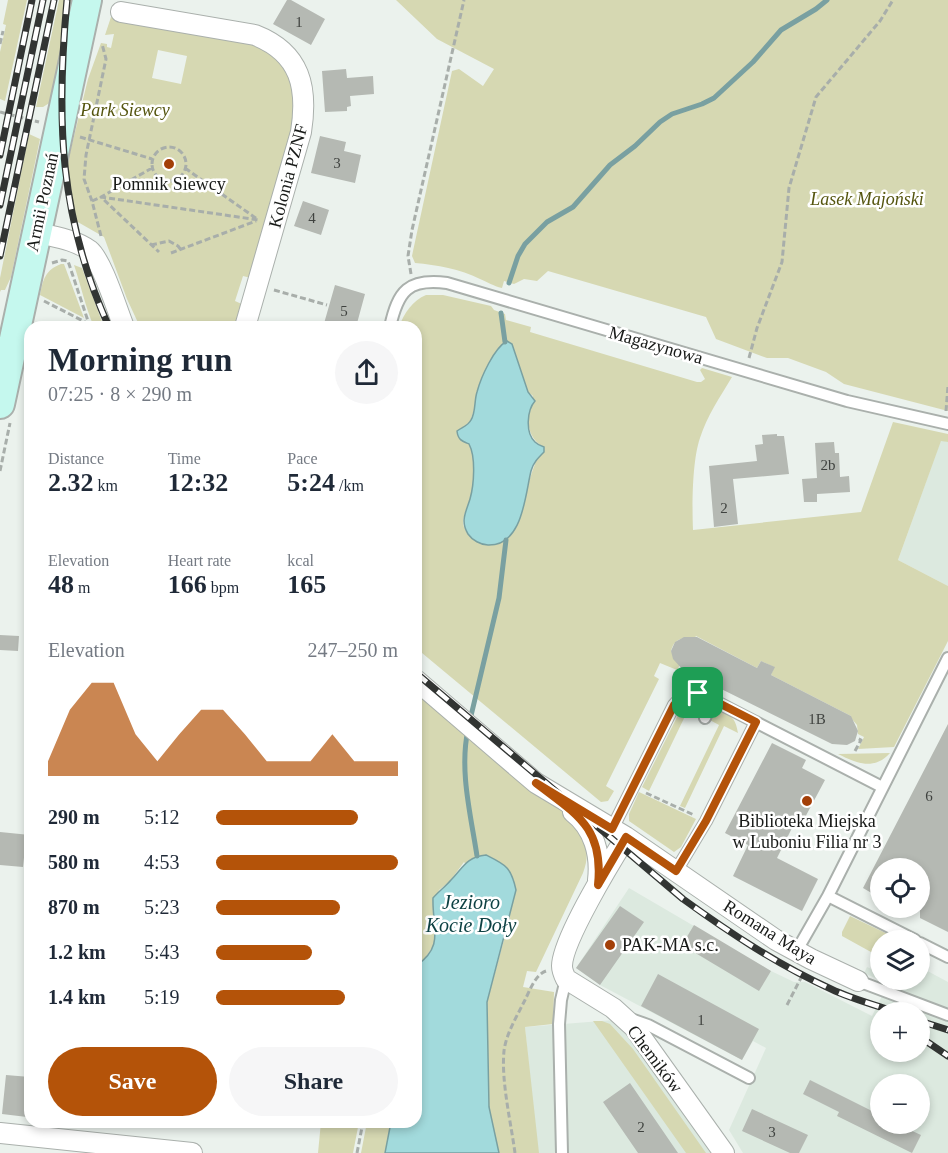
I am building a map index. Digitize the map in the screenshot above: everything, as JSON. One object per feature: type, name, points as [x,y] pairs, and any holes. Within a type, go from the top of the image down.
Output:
[{"type":"main road","name":"Armii Poznań","points":[[0,404],[35,232],[87,0]]},
{"type":"street","name":"Kolonia PZNF","points":[[121,12],[255,35],[267,40],[287,56],[297,72],[303,91],[303,119],[296,155],[267,222],[246,321]]},
{"type":"street","points":[[35,232],[78,244],[91,251],[122,321]]},
{"type":"street","name":"Romana Maya","points":[[422,678],[526,770],[759,929],[796,952],[858,981]]},
{"type":"street","points":[[526,770],[587,827],[596,845],[598,885]]},
{"type":"street","name":"Romana Maya","points":[[526,770],[614,830]]},
{"type":"street","points":[[564,972],[567,945],[598,885],[614,830]]},
{"type":"street","name":"Chemików","points":[[564,972],[625,1018],[642,1038],[724,1153]]},
{"type":"street","points":[[0,1133],[192,1153]]},
{"type":"lane","name":"Magazynowa","points":[[414,284],[436,282],[458,285],[847,401],[946,423]]},
{"type":"lane","points":[[392,321],[400,296],[414,284]]},
{"type":"lane","points":[[796,952],[828,896],[948,658]]},
{"type":"lane","points":[[614,830],[633,787],[679,699],[691,693],[698,693],[713,700],[882,787]]},
{"type":"lane","points":[[705,718],[713,700]]},
{"type":"lane","points":[[676,871],[706,821],[756,722]]},
{"type":"lane","points":[[828,896],[895,930]]},
{"type":"lane","points":[[930,948],[948,957]]},
{"type":"lane","points":[[562,1153],[559,1024],[564,972]]},
{"type":"lane","name":"Romana Maya","points":[[858,981],[948,1015]]},
{"type":"lane","points":[[625,1018],[648,1024],[749,1078]]},
{"type":"path","points":[[414,284],[408,264],[409,249],[464,0]]},
{"type":"path","points":[[746,371],[757,328],[782,262],[789,188],[816,96],[880,21],[892,0]]},
{"type":"path","points":[[0,44],[3,31]]},
{"type":"path","points":[[102,43],[106,59],[84,179],[102,241]]},
{"type":"path","points":[[0,112],[47,124]]},
{"type":"path","points":[[80,136],[152,159]]},
{"type":"path","points":[[174,147],[184,156],[185,168],[178,178],[165,181],[152,168],[152,159],[161,149],[174,147]]},
{"type":"path","points":[[92,201],[152,168]]},
{"type":"path","points":[[185,168],[267,222]]},
{"type":"path","points":[[101,197],[267,222]]},
{"type":"path","points":[[101,197],[159,252]]},
{"type":"path","points":[[171,253],[267,222]]},
{"type":"path","points":[[151,245],[169,241],[181,250]]},
{"type":"path","points":[[62,260],[68,261],[88,321]]},
{"type":"path","points":[[264,287],[327,305]]},
{"type":"path","points":[[35,296],[83,321]]},
{"type":"path","points":[[946,423],[948,386]]},
{"type":"path","points":[[855,751],[861,740],[857,738]]},
{"type":"path","points":[[633,787],[697,817]]},
{"type":"path","points":[[787,1005],[806,969]]},
{"type":"path","points":[[515,1153],[506,1089],[504,1053],[506,1040],[539,974],[564,972]]},
{"type":"path","points":[[357,1153],[362,1128]]},
{"type":"shaded area","points":[[941,440],[948,442],[948,586],[898,560]]},
{"type":"shaded area","points":[[629,888],[771,971],[794,982],[805,982],[870,1015],[870,1062],[930,1062],[930,1002],[879,1002],[885,990],[930,990],[930,972],[948,982],[948,1153],[743,1153],[729,1130],[766,1048],[753,1041],[742,1060],[600,985],[576,968]]},
{"type":"shaded area","points":[[867,967],[870,968],[870,976],[864,973]]},
{"type":"shaded area","points":[[614,1020],[628,1036],[711,1153],[537,1153],[525,1027]]},
{"type":"green space","points":[[8,0],[27,0],[5,101],[0,99],[0,52],[6,25],[3,24]]},
{"type":"green space","points":[[59,0],[75,0],[51,102],[43,107],[36,107]]},
{"type":"green space","name":"Lasek Majoński","points":[[396,0],[948,0],[948,411],[844,384],[826,372],[788,358],[767,358],[716,339],[706,317],[548,271],[537,281],[524,279],[514,284],[504,281],[502,288],[456,270],[415,263],[412,256],[452,71],[459,69],[483,86],[494,69],[437,39]]},
{"type":"green space","name":"Park Siewcy","points":[[111,17],[249,40],[273,53],[290,73],[296,93],[296,115],[251,278],[243,276],[235,301],[244,305],[240,321],[137,321],[104,237],[76,221],[66,169],[88,79],[101,43],[111,48],[114,34],[105,35]],"holes":[[[158,50],[187,56],[181,84],[152,78]]]},
{"type":"green space","points":[[29,134],[40,139],[11,277],[5,290],[0,292],[0,278]]},
{"type":"green space","points":[[64,264],[84,318],[40,295],[46,276],[51,269]]},
{"type":"green space","points":[[74,265],[82,268],[102,321],[92,321]]},
{"type":"green space","points":[[426,295],[443,295],[491,306],[494,310],[505,314],[506,320],[531,327],[530,332],[697,382],[705,379],[700,370],[702,368],[732,377],[710,414],[697,448],[693,484],[693,530],[861,512],[893,422],[948,434],[948,442],[941,441],[898,560],[948,586],[948,641],[894,747],[858,749],[864,737],[858,734],[857,725],[851,716],[771,675],[774,667],[761,661],[757,668],[696,636],[694,639],[683,638],[674,643],[671,651],[680,665],[677,670],[660,663],[654,676],[659,679],[606,786],[614,791],[608,801],[601,802],[422,653],[422,321],[402,321],[417,300]],"holes":[[[512,344],[528,392],[533,396],[529,411],[530,431],[543,447],[534,467],[516,528],[486,545],[470,536],[463,524],[470,500],[473,464],[469,444],[461,441],[460,429],[470,422],[490,360],[495,356],[498,348]]]},
{"type":"green space","points":[[422,698],[530,790],[532,788],[565,813],[574,823],[586,845],[587,858],[583,873],[536,972],[527,971],[523,987],[554,992],[553,1024],[525,1027],[539,1153],[499,1153],[489,1107],[487,1002],[508,925],[464,862],[450,881],[439,890],[433,916],[435,943],[422,962]]},
{"type":"green space","points":[[691,702],[701,706],[702,716],[688,710],[649,791],[642,787],[681,709]]},
{"type":"green space","points":[[718,711],[732,718],[738,733],[724,726],[685,808],[680,806],[719,725],[708,719]]},
{"type":"green space","points":[[890,753],[884,759],[871,764],[851,760],[838,754]]},
{"type":"green space","points":[[639,792],[696,819],[681,847],[674,852],[629,821],[629,814]]},
{"type":"green space","points":[[850,916],[879,930],[870,930],[870,951],[842,936]]},
{"type":"green space","points":[[593,1021],[610,1024],[633,1049],[706,1153],[686,1153]]},
{"type":"green space","points":[[320,1128],[358,1128],[353,1153],[318,1153]]},
{"type":"green space","points":[[366,1128],[390,1128],[385,1153],[361,1153]]},
{"type":"water","points":[[507,341],[512,344],[528,392],[535,401],[529,416],[528,427],[535,442],[544,447],[544,452],[532,468],[524,505],[515,528],[509,537],[500,543],[485,545],[472,538],[464,525],[474,471],[469,444],[461,440],[457,431],[471,420],[477,392],[485,371],[497,350]]},
{"type":"water","name":"Jezioro Kocie Doły","points":[[486,855],[507,868],[516,890],[487,1002],[489,1107],[499,1153],[385,1153],[390,1128],[422,1128],[422,961],[434,944],[433,898],[469,861]]},
{"type":"building","points":[[287,0],[325,19],[311,45],[273,24]]},
{"type":"building","points":[[346,69],[347,78],[373,76],[374,94],[350,96],[351,106],[347,107],[347,111],[325,112],[322,71]]},
{"type":"building","points":[[320,136],[346,142],[344,151],[361,155],[355,183],[311,173]]},
{"type":"building","points":[[303,201],[329,210],[321,235],[294,226]]},
{"type":"building","points":[[335,285],[365,294],[358,321],[325,321]]},
{"type":"building","points":[[777,434],[777,436],[784,436],[789,474],[733,479],[738,524],[714,527],[709,466],[757,461],[755,445],[763,444],[762,435]]},
{"type":"building","points":[[834,442],[835,453],[839,453],[840,477],[849,476],[850,492],[817,494],[817,502],[804,502],[802,479],[817,478],[815,443]]},
{"type":"building","points":[[0,635],[19,636],[18,651],[0,650]]},
{"type":"building","points":[[684,637],[697,637],[757,668],[761,661],[775,667],[771,675],[851,716],[858,731],[855,741],[847,745],[832,744],[683,670],[673,659],[671,651],[675,642]]},
{"type":"building","points":[[948,724],[948,932],[920,918],[930,918],[930,858],[879,858]]},
{"type":"building","points":[[772,743],[806,760],[802,768],[825,780],[802,823],[796,820],[777,858],[818,879],[802,911],[733,876],[748,845],[725,833]]},
{"type":"building","points":[[0,832],[24,834],[23,867],[0,865]]},
{"type":"building","points":[[870,874],[870,892],[863,888]]},
{"type":"building","name":"PAK-MA s.c.","points":[[620,906],[644,922],[600,985],[576,968]]},
{"type":"building","points":[[694,925],[771,971],[759,991],[682,945]]},
{"type":"building","points":[[658,974],[759,1029],[742,1060],[641,1006]]},
{"type":"building","points":[[6,1075],[24,1076],[24,1117],[2,1114]]},
{"type":"building","points":[[810,1080],[870,1110],[870,1132],[837,1116],[839,1112],[803,1094]]},
{"type":"building","points":[[630,1083],[678,1153],[638,1153],[603,1102]]},
{"type":"building","points":[[752,1109],[808,1135],[799,1153],[790,1153],[742,1131]]},
{"type":"building","points":[[873,1134],[921,1135],[912,1153]]},
{"type":"waterway","points":[[509,283],[518,256],[525,244],[547,222],[573,207],[610,165],[672,114],[714,98],[753,62],[781,30],[827,0]]},
{"type":"waterway","points":[[501,313],[505,342]]},
{"type":"waterway","points":[[470,720],[499,598],[506,540]]},
{"type":"waterway","points":[[468,730],[465,777],[477,856]]},
{"type":"railway","points":[[0,155],[32,0]]},
{"type":"railway","points":[[0,205],[43,0]]},
{"type":"railway","points":[[0,256],[54,0]]},
{"type":"railway","points":[[67,0],[62,86],[65,167],[80,246],[92,286],[107,321]]},
{"type":"railway","points":[[422,678],[683,899],[792,970],[847,996],[870,1004]]},
{"type":"railway","points":[[930,1024],[948,1030]]},
{"type":"railway","points":[[930,1044],[948,1056]]},
{"type":"place","name":"Pomnik Siewcy","points":[[169,164]]},
{"type":"place","name":"Biblioteka Miejska w Luboniu Filia nr 3","points":[[807,801]]},
{"type":"place","name":"PAK-MA s.c.","points":[[610,945]]},
{"type":"route","points":[[698,693],[756,722],[713,807],[676,871],[626,837],[598,885],[596,845],[587,827],[581,819],[536,783],[612,829],[674,705],[685,695],[698,693]]}]
